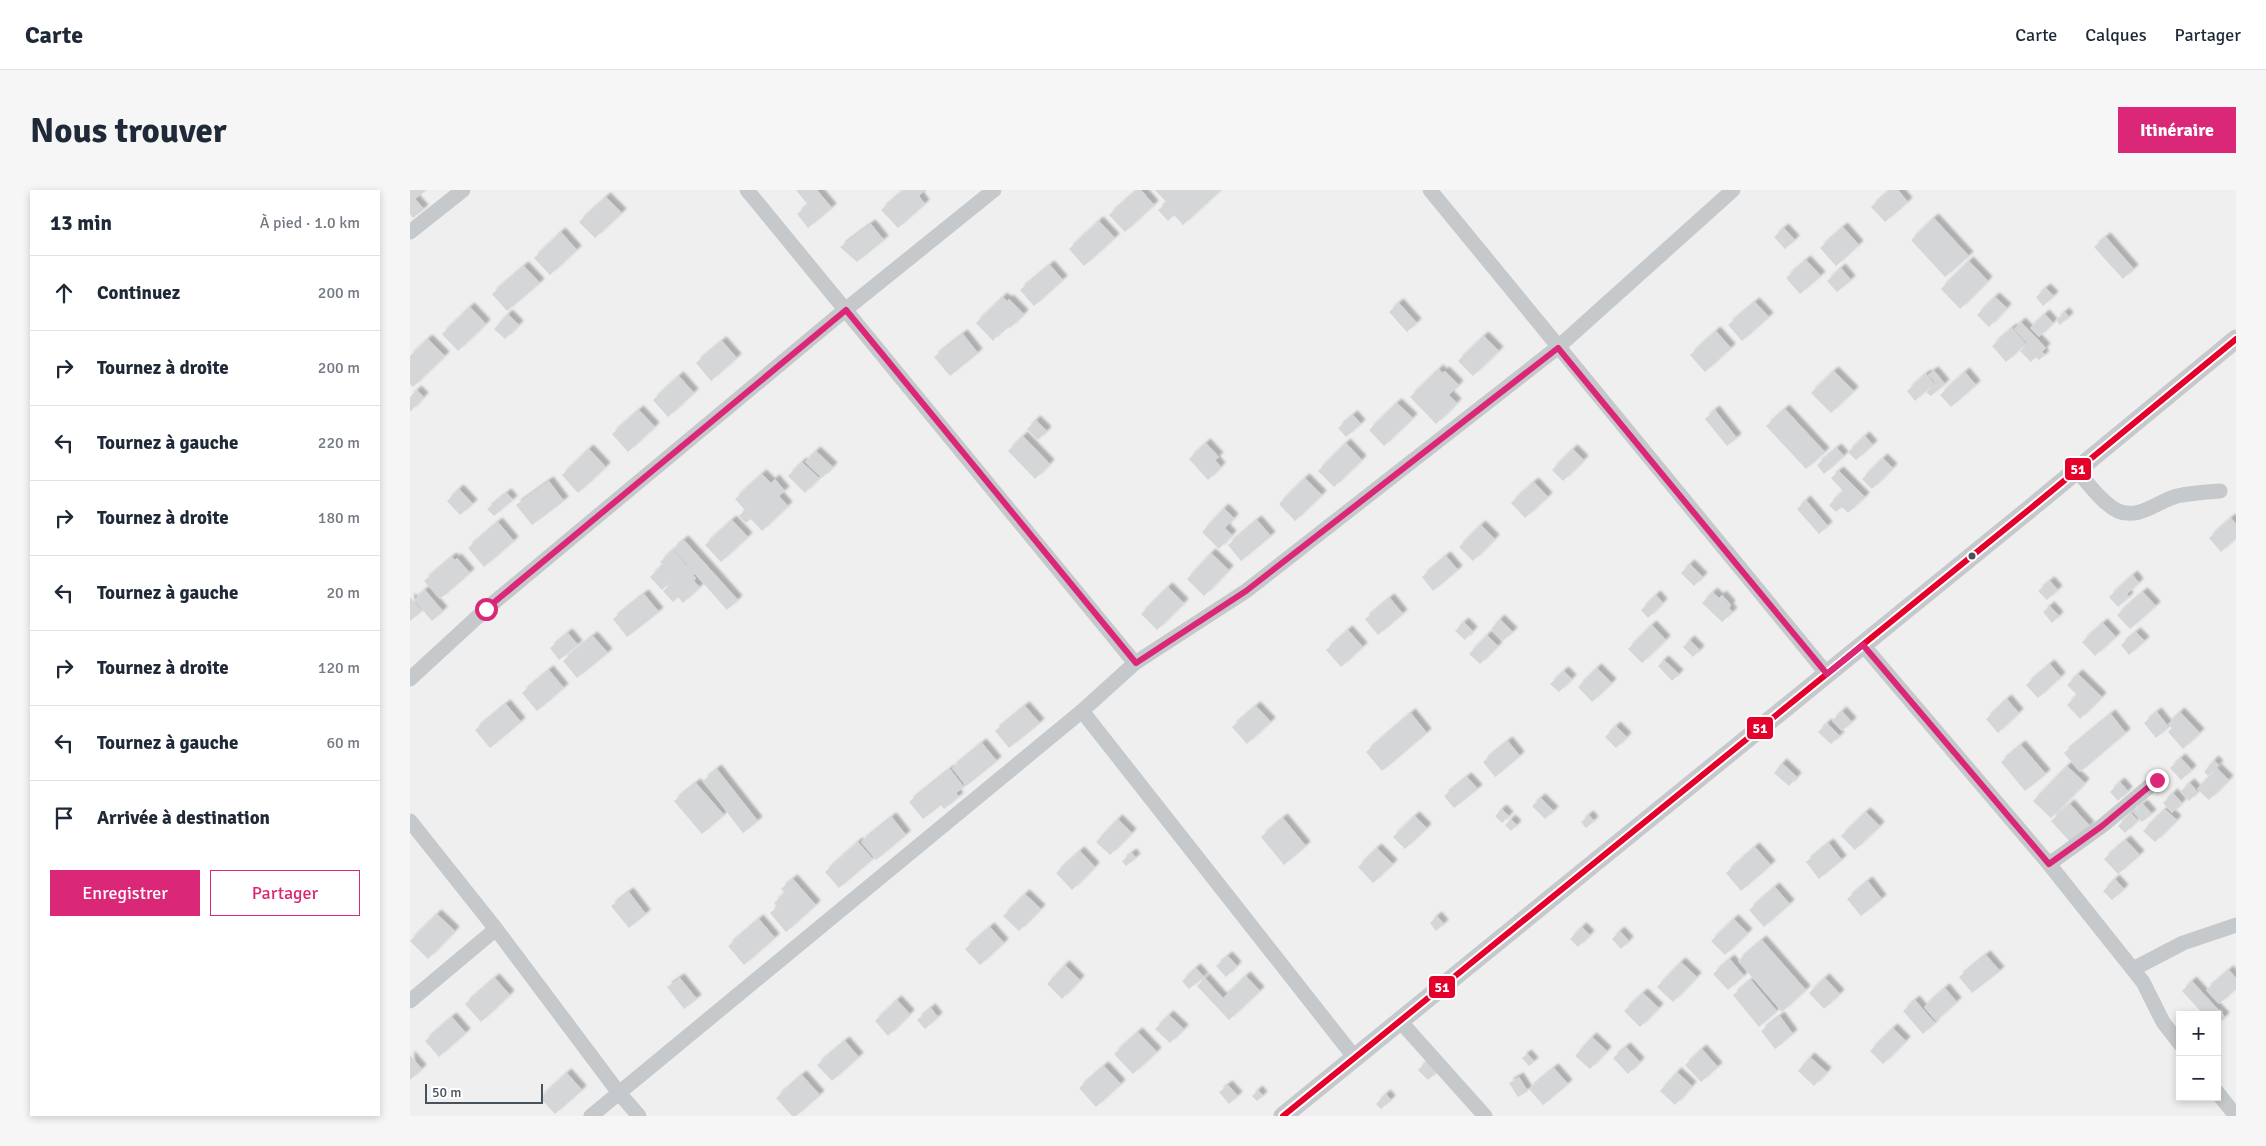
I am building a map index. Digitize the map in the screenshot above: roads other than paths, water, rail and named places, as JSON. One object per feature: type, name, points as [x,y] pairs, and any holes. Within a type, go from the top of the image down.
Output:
[{"type":"street","points":[[410,232],[463,190]]},
{"type":"street","points":[[748,190],[1136,663]]},
{"type":"street","points":[[410,679],[486,609],[846,310],[994,190]]},
{"type":"street","points":[[1430,190],[1827,674]]},
{"type":"street","points":[[592,1116],[1082,711],[1136,663],[1246,591],[1558,348],[1733,190]]},
{"type":"street","points":[[1284,1116],[2236,339]]},
{"type":"street","points":[[2076,470],[2109,504],[2119,511],[2131,513],[2145,511],[2175,497],[2220,491]]},
{"type":"street","points":[[1863,645],[2049,864],[2133,969],[2143,982],[2162,1022],[2176,1039]]},
{"type":"street","points":[[1082,711],[1355,1058]]},
{"type":"street","points":[[2049,864],[2102,826],[2157,780]]},
{"type":"street","points":[[410,821],[496,929],[619,1093],[639,1116]]},
{"type":"street","points":[[2133,969],[2183,943],[2236,925]]},
{"type":"street","points":[[410,1001],[496,929]]},
{"type":"street","points":[[1400,1021],[1485,1116]]},
{"type":"street","points":[[2221,1097],[2236,1116]]}]
